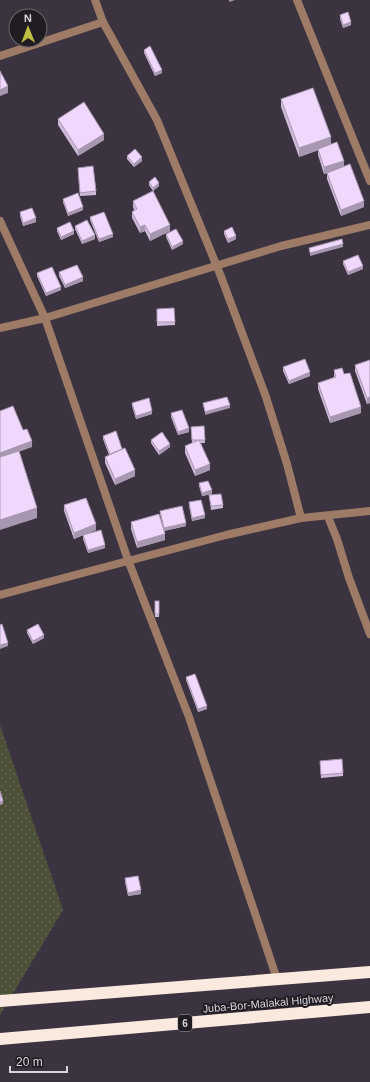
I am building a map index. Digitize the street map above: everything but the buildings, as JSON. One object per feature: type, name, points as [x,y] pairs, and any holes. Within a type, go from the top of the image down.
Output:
[{"type":"highway","name":"Juba-Bor-Malakal Highway","points":[[0,1001],[370,972]]},
{"type":"highway","name":"Juba-Bor-Malakal Highway","points":[[0,1039],[370,1007]]},
{"type":"street","points":[[95,0],[103,22],[157,120],[217,266],[266,397],[287,464],[301,518]]},
{"type":"street","points":[[300,1],[370,181]]},
{"type":"street","points":[[0,56],[103,22]]},
{"type":"street","points":[[0,221],[45,318],[128,560],[189,717],[276,979]]},
{"type":"street","points":[[0,328],[45,318],[281,246],[370,225]]},
{"type":"street","points":[[0,595],[226,535],[301,518],[370,511]]},
{"type":"street","points":[[328,516],[370,634]]},
{"type":"green space","points":[[0,725],[63,910],[0,1015]]}]
